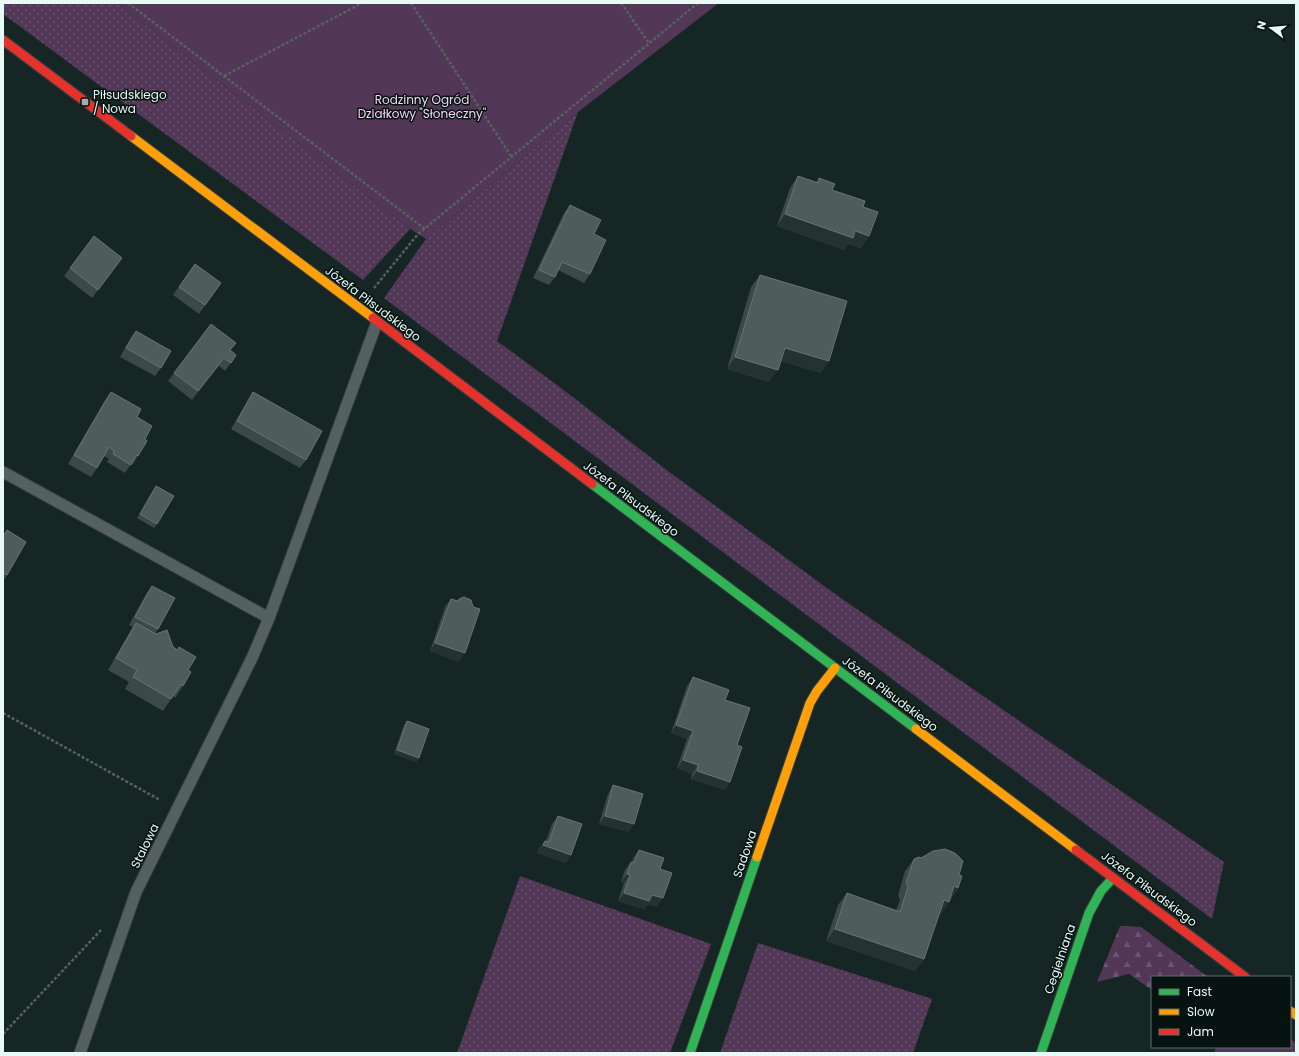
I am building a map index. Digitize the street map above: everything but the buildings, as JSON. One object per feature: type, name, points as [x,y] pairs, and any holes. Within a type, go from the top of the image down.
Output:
[{"type":"main road","name":"Józefa Piłsudskiego","points":[[3,40],[1244,976]]},
{"type":"main road","name":"Sadowa","points":[[690,1053],[810,703],[817,691],[835,668]]},
{"type":"main road","name":"Cegielniana","points":[[1041,1053],[1089,913],[1101,891],[1113,878]]},
{"type":"lane","name":"Stalowa","points":[[80,1053],[136,892],[252,658],[269,618],[377,322]]},
{"type":"lane","points":[[3,472],[269,618]]},
{"type":"path","points":[[128,3],[425,229]]},
{"type":"path","points":[[224,76],[362,3]]},
{"type":"path","points":[[411,3],[511,156]]},
{"type":"path","points":[[621,3],[649,43]]},
{"type":"path","points":[[358,307],[418,234],[698,3]]},
{"type":"path","points":[[3,713],[177,810]]},
{"type":"path","points":[[3,1034],[104,926]]},
{"type":"green space","points":[[3,3],[117,3],[410,229],[363,280],[3,14]]},
{"type":"green space","name":"Rodzinny Ogród Działkowy \"Słoneczny\"","points":[[117,3],[719,3],[578,112],[426,239],[410,229]]},
{"type":"green space","points":[[578,112],[497,341],[565,391],[668,471],[835,594],[1224,862],[1212,919],[384,298],[426,239]]},
{"type":"green space","points":[[520,876],[711,944],[670,1053],[457,1053]]},
{"type":"green space","points":[[1120,926],[1141,927],[1207,976],[1151,976],[1151,989],[1129,974],[1097,982]]},
{"type":"green space","points":[[758,943],[932,999],[913,1053],[720,1053]]},
{"type":"green space","points":[[1291,1040],[1296,1043],[1296,1053],[1214,1053],[1216,1048],[1291,1048]]},
{"type":"traffic: fast","points":[[592,484],[916,729]]},
{"type":"traffic: fast","points":[[690,1053],[757,857]]},
{"type":"traffic: fast","points":[[1041,1053],[1089,913],[1101,891],[1113,878]]},
{"type":"traffic: slow","points":[[131,136],[373,318]]},
{"type":"traffic: slow","points":[[757,857],[810,703],[817,691],[835,668]]},
{"type":"traffic: slow","points":[[916,729],[1076,850]]},
{"type":"traffic: slow","points":[[1291,1012],[1296,1015]]},
{"type":"traffic: jam","points":[[3,40],[131,136]]},
{"type":"traffic: jam","points":[[373,318],[592,484]]},
{"type":"traffic: jam","points":[[1076,850],[1244,976]]},
{"type":"place","name":"Piłsudskiego / Nowa","points":[[85,102]]}]
